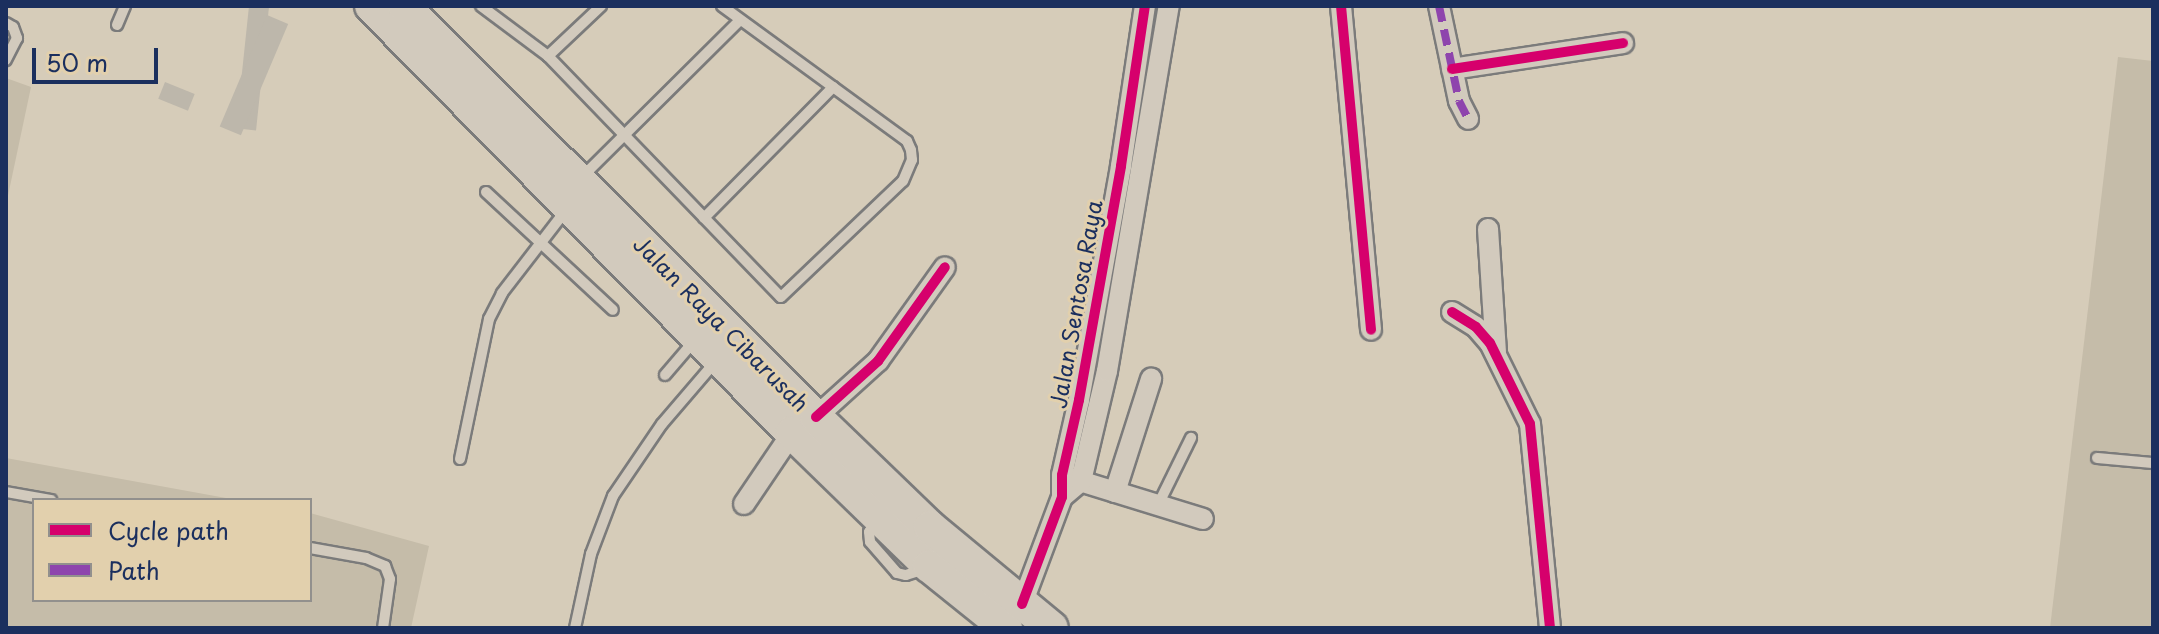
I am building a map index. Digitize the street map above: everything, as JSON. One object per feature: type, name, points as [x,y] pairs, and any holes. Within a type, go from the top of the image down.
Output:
[{"type":"main road","name":"Jalan Raya Cibarusah","points":[[371,6],[574,194],[804,425],[879,517],[929,566],[1014,616],[1052,628]]},
{"type":"main road","name":"Jalan Raya Cibarusah","points":[[404,6],[574,194],[707,349],[930,527],[1014,616]]},
{"type":"street","name":"Jalan Sentosa Raya","points":[[1072,478],[1145,6]]},
{"type":"street","name":"Jalan Sentosa Raya","points":[[1014,616],[1072,478],[1107,371],[1169,6]]},
{"type":"street","points":[[1341,6],[1371,330]]},
{"type":"street","points":[[1439,6],[1459,101],[1468,119]]},
{"type":"street","points":[[1452,69],[1623,43]]},
{"type":"street","points":[[1488,229],[1496,352]]},
{"type":"street","points":[[744,504],[804,425],[878,361],[945,267]]},
{"type":"street","points":[[1452,312],[1476,327],[1496,352],[1530,424],[1550,628]]},
{"type":"street","points":[[1115,492],[1151,379]]},
{"type":"street","points":[[1072,478],[1203,519]]},
{"type":"lane","points":[[117,25],[125,6]]},
{"type":"lane","points":[[481,6],[548,56],[781,297],[903,181],[912,160],[907,141],[722,6]]},
{"type":"lane","points":[[548,56],[601,6]]},
{"type":"lane","points":[[460,459],[489,319],[502,293],[574,194],[623,134],[739,21]]},
{"type":"lane","points":[[6,23],[13,27],[17,38],[6,60]]},
{"type":"lane","points":[[704,218],[833,87]]},
{"type":"lane","points":[[486,192],[613,310]]},
{"type":"lane","points":[[665,375],[707,349]]},
{"type":"lane","points":[[575,628],[591,554],[619,484],[662,424],[707,349]]},
{"type":"lane","points":[[1158,505],[1191,438]]},
{"type":"lane","points":[[2097,458],[2153,463]]},
{"type":"lane","points":[[6,492],[40,498]]},
{"type":"lane","points":[[312,548],[366,558],[385,566],[390,579],[383,628]]},
{"type":"shaded area","points":[[2118,57],[2153,61],[2153,628],[2050,628]]},
{"type":"shaded area","points":[[6,78],[31,87],[6,205]]},
{"type":"shaded area","points":[[6,458],[226,498],[32,498],[32,602],[312,602],[312,514],[429,546],[411,628],[6,628]]},
{"type":"building","points":[[249,6],[269,8],[256,130],[236,128]]},
{"type":"building","points":[[267,15],[288,24],[241,135],[220,126]]},
{"type":"building","points":[[165,82],[195,94],[188,111],[158,99]]},
{"type":"marked path","points":[[1439,6],[1459,101],[1468,119]]},
{"type":"cycle path","points":[[1022,604],[1062,497],[1062,475],[1079,400],[1121,166],[1145,6]]},
{"type":"cycle path","points":[[1341,6],[1371,330]]},
{"type":"cycle path","points":[[1452,69],[1623,43]]},
{"type":"cycle path","points":[[816,417],[878,361],[945,267]]},
{"type":"cycle path","points":[[1452,312],[1476,327],[1490,343],[1530,424],[1550,628]]}]
